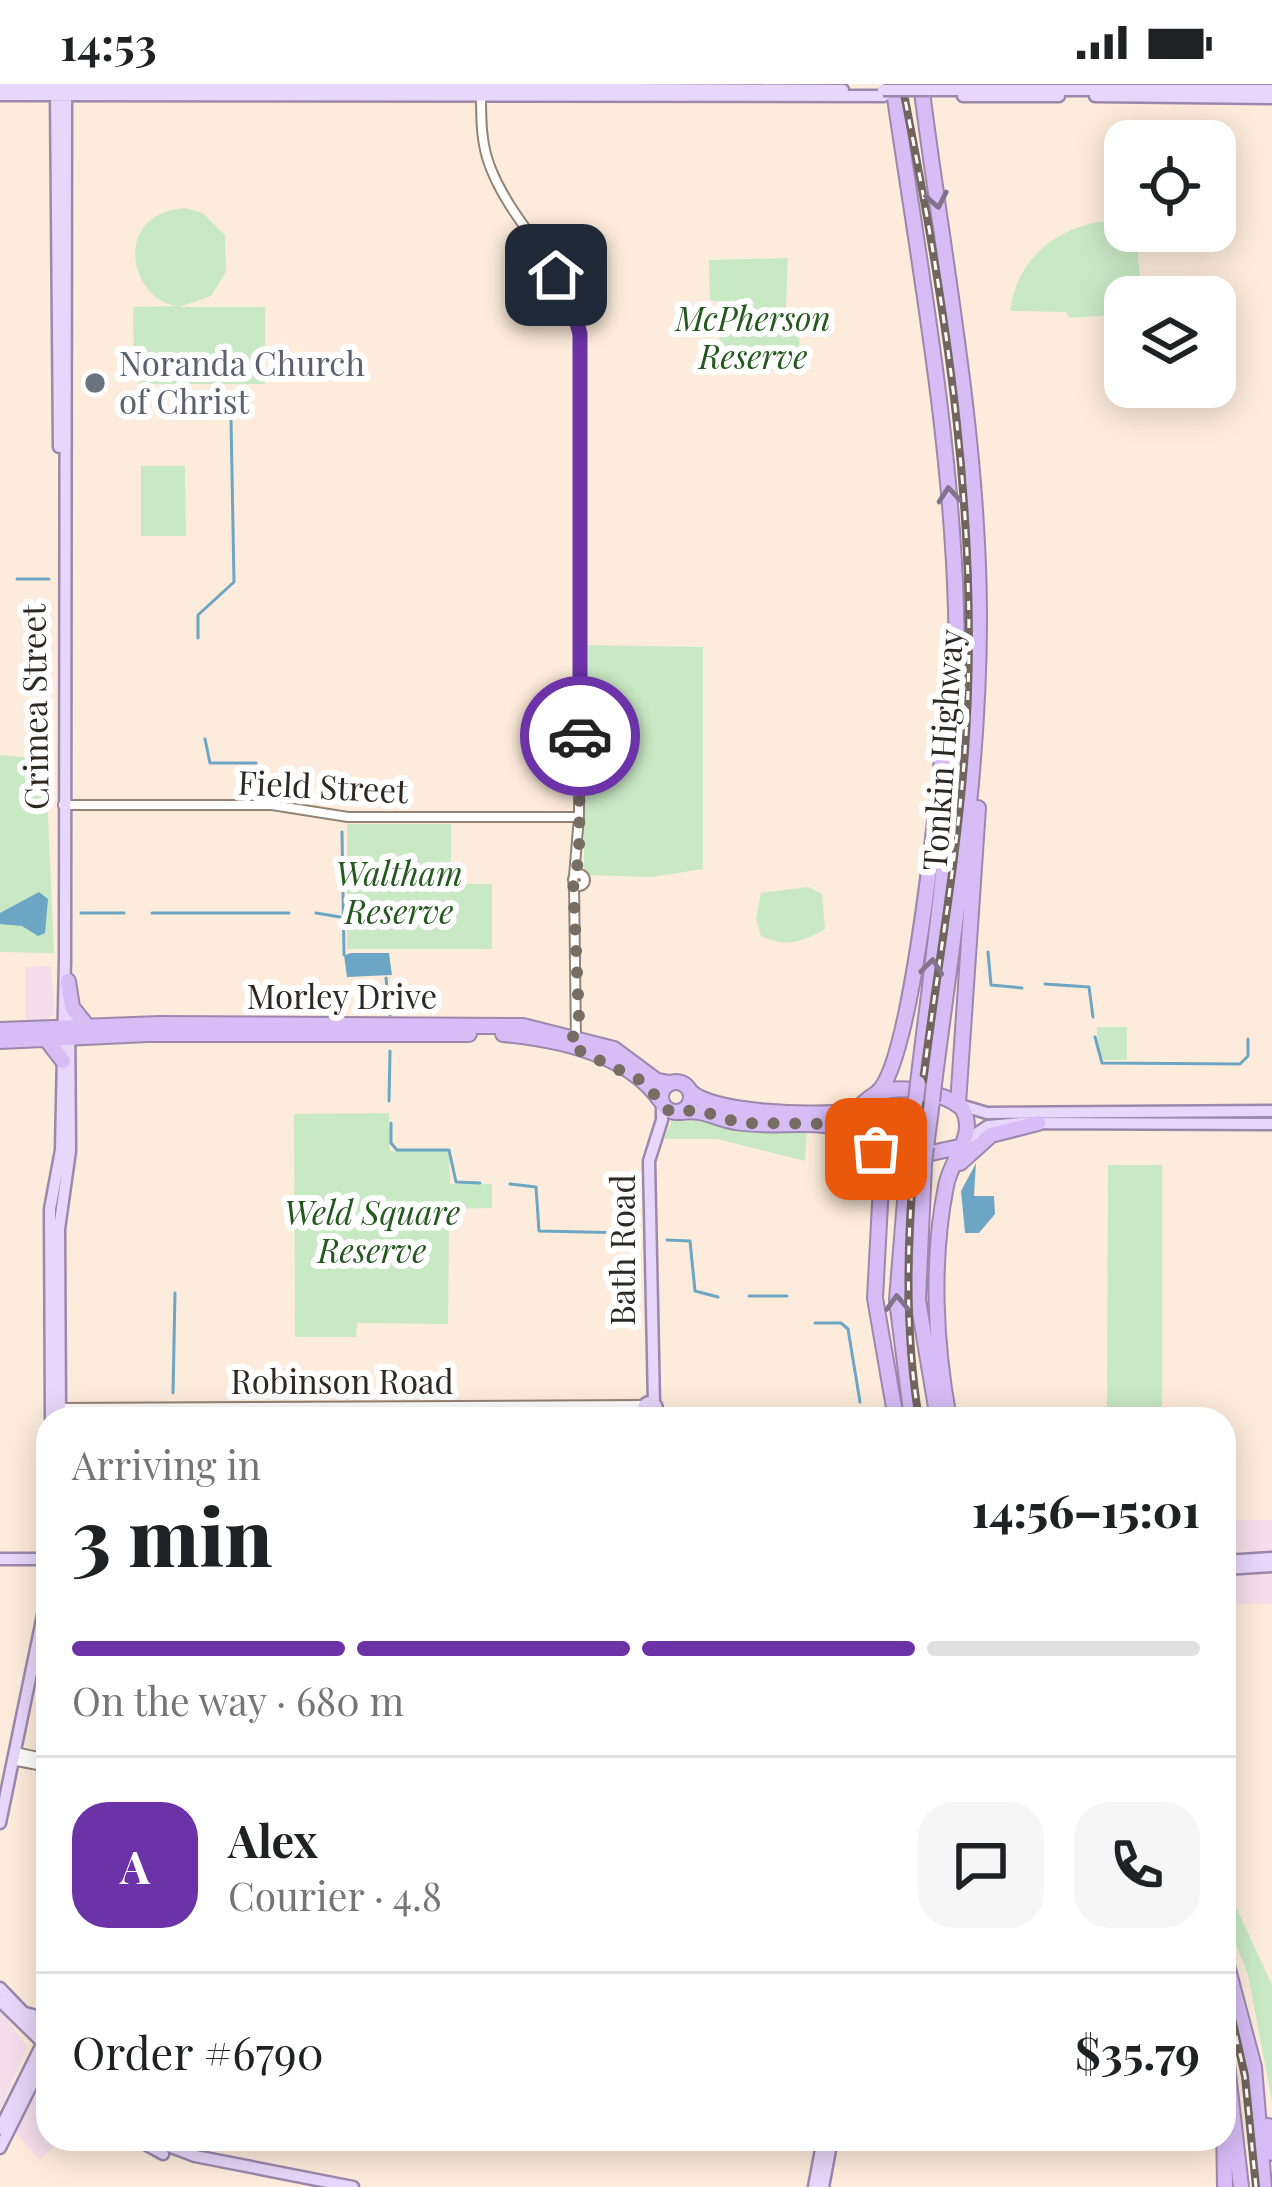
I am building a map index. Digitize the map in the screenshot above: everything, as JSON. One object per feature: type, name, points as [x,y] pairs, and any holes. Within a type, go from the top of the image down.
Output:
[{"type":"highway","name":"Tonkin Highway","points":[[887,90],[935,359],[953,544],[956,699],[925,1092]]},
{"type":"highway","name":"Tonkin Highway","points":[[911,1407],[897,1283],[970,812],[978,695],[979,578],[968,417],[926,90]]},
{"type":"highway","points":[[690,1091],[699,1100],[724,1107],[852,1111],[890,1078],[924,909],[949,695],[953,544]]},
{"type":"highway","points":[[948,1407],[937,1298],[948,1177],[969,1121],[959,1105],[977,861],[978,695]]},
{"type":"highway","points":[[63,1037],[92,1031],[72,1007],[68,981]]},
{"type":"highway","name":"Morley Drive","points":[[0,1030],[28,1029],[63,1037]]},
{"type":"highway","name":"Morley Drive","points":[[0,1041],[92,1031],[503,1034],[574,1042],[624,1054],[657,1081],[683,1083],[690,1091]]},
{"type":"highway","points":[[814,1111],[864,1095],[886,1068],[902,1032]]},
{"type":"highway","name":"Morley Drive","points":[[574,1042],[638,1078],[668,1110],[699,1110],[739,1123],[832,1124],[870,1142],[932,1155],[964,1142]]},
{"type":"highway","points":[[669,1083],[668,1110],[691,1101],[690,1091]]},
{"type":"highway","points":[[871,1098],[919,1092],[959,1105]]},
{"type":"highway","points":[[871,1098],[870,1142],[882,1167],[875,1243],[877,1316],[894,1407]]},
{"type":"highway","points":[[944,1214],[954,1174],[969,1151],[991,1135],[1038,1123]]},
{"type":"highway","name":"Tonkin Highway","points":[[917,1155],[918,1300],[936,1407]]},
{"type":"highway","points":[[1236,1997],[1260,2076],[1272,2153]]},
{"type":"highway","points":[[1248,2040],[1264,2187]]},
{"type":"highway","points":[[1236,2143],[1241,2187]]},
{"type":"highway","points":[[1225,2151],[1226,2187]]},
{"type":"main road","points":[[39,88],[61,114],[83,88]]},
{"type":"main road","name":"Crimea Street","points":[[56,1407],[50,1209],[61,1150],[64,959],[61,88]]},
{"type":"main road","points":[[990,88],[1063,96]]},
{"type":"main road","points":[[1078,89],[1105,96]]},
{"type":"main road","points":[[926,90],[1230,90],[1268,95]]},
{"type":"main road","points":[[0,91],[926,90],[1063,96],[1268,95]]},
{"type":"main road","name":"Crimea Street","points":[[63,1037],[68,981],[64,959]]},
{"type":"main road","points":[[959,1105],[992,1114],[1272,1111]]},
{"type":"main road","name":"Bath Road","points":[[647,1407],[649,1161],[668,1110]]},
{"type":"main road","points":[[964,1142],[988,1126],[1038,1123],[1272,1124]]},
{"type":"main road","points":[[0,1561],[36,1562]]},
{"type":"main road","points":[[1236,1564],[1272,1562]]},
{"type":"main road","points":[[0,1823],[36,1646]]},
{"type":"main road","points":[[0,1988],[36,2033]]},
{"type":"main road","points":[[0,2001],[36,2037]]},
{"type":"main road","points":[[22,2012],[36,2016]]},
{"type":"main road","points":[[0,2128],[36,2061]]},
{"type":"main road","points":[[0,2148],[36,2066]]},
{"type":"main road","points":[[162,2151],[179,2159],[325,2187]]},
{"type":"main road","points":[[182,2151],[353,2187]]},
{"type":"main road","points":[[825,2151],[821,2182],[836,2187]]},
{"type":"street","points":[[481,92],[491,170],[569,294],[580,334],[579,1018],[574,1042]]},
{"type":"street","name":"Field Street","points":[[64,805],[272,805],[348,818],[579,817]]},
{"type":"street","points":[[13,1756],[36,1761]]},
{"type":"shaded area","points":[[51,966],[55,1014],[45,1021],[25,1022],[25,967]]},
{"type":"shaded area","points":[[1236,1520],[1272,1520],[1272,1552],[1236,1551]]},
{"type":"shaded area","points":[[1272,1566],[1272,1604],[1236,1604],[1236,1568]]},
{"type":"shaded area","points":[[0,2009],[27,2047],[0,2111]]},
{"type":"shaded area","points":[[36,2093],[36,2151],[49,2151],[40,2160],[15,2132]]},
{"type":"green space","points":[[185,208],[203,213],[225,235],[226,272],[211,296],[179,307],[265,307],[265,384],[139,384],[134,377],[133,307],[177,306],[148,289],[135,257],[137,240],[161,213]]},
{"type":"green space","points":[[1104,221],[1104,252],[1137,252],[1140,276],[1104,276],[1104,316],[1069,318],[1066,312],[1010,311],[1023,271],[1035,256],[1084,225]]},
{"type":"green space","name":"McPherson Reserve","points":[[788,258],[785,325],[799,333],[800,371],[724,371],[718,328],[725,319],[725,303],[710,300],[709,260]]},
{"type":"green space","points":[[141,466],[185,466],[186,536],[141,536]]},
{"type":"green space","points":[[584,645],[703,647],[703,869],[651,877],[584,875]]},
{"type":"green space","points":[[0,755],[53,760],[53,769],[46,770],[54,953],[0,952]]},
{"type":"green space","name":"Waltham Reserve","points":[[347,824],[451,824],[451,884],[492,884],[492,949],[347,949]]},
{"type":"green space","points":[[808,887],[822,894],[825,929],[794,942],[761,936],[756,919],[761,893]]},
{"type":"green space","points":[[1097,1027],[1127,1027],[1127,1060],[1104,1060],[1098,1053]]},
{"type":"green space","points":[[677,1108],[807,1130],[805,1161],[717,1139],[664,1139]]},
{"type":"green space","name":"Weld Square Reserve","points":[[389,1113],[390,1151],[449,1151],[450,1184],[492,1184],[492,1208],[449,1209],[448,1324],[357,1323],[356,1337],[295,1337],[294,1114]]},
{"type":"green space","points":[[1108,1165],[1162,1165],[1162,1407],[1107,1407]]},
{"type":"green space","points":[[1236,1907],[1272,1985],[1272,2101],[1248,1975],[1236,1944]]},
{"type":"water","points":[[39,892],[48,899],[45,933],[38,936],[22,926],[0,924],[0,913]]},
{"type":"water","points":[[389,953],[392,975],[347,977],[344,955]]},
{"type":"water","points":[[976,1163],[974,1196],[994,1196],[995,1214],[979,1233],[965,1233],[961,1191]]},
{"type":"waterway","points":[[198,638],[198,615],[234,582],[231,419]]},
{"type":"waterway","points":[[17,579],[49,579]]},
{"type":"waterway","points":[[205,739],[210,763],[256,763]]},
{"type":"waterway","points":[[342,832],[344,955]]},
{"type":"waterway","points":[[81,913],[124,913]]},
{"type":"waterway","points":[[152,913],[289,913]]},
{"type":"waterway","points":[[316,913],[340,917]]},
{"type":"waterway","points":[[988,952],[991,985],[1022,988]]},
{"type":"waterway","points":[[386,978],[390,1015]]},
{"type":"waterway","points":[[1045,984],[1089,987],[1093,1017]]},
{"type":"waterway","points":[[1095,1037],[1102,1063],[1240,1064],[1248,1056],[1248,1039]]},
{"type":"waterway","points":[[389,1101],[390,1051]]},
{"type":"waterway","points":[[391,1123],[391,1143],[397,1150],[449,1150],[456,1182],[480,1183]]},
{"type":"waterway","points":[[510,1184],[536,1187],[539,1231],[631,1233]]},
{"type":"waterway","points":[[667,1240],[690,1241],[695,1291],[718,1297]]},
{"type":"waterway","points":[[173,1393],[175,1293]]},
{"type":"waterway","points":[[749,1296],[787,1296]]},
{"type":"waterway","points":[[815,1323],[841,1323],[848,1329],[860,1402]]},
{"type":"railway","points":[[902,84],[933,250],[956,415],[964,498],[969,666],[957,834],[914,1169],[910,1336],[918,1407]]},
{"type":"railway","points":[[1236,2036],[1245,2076],[1256,2187]]},
{"type":"way so far","points":[[580,736],[579,860],[573,879],[578,902],[579,1018],[570,1046],[612,1062],[642,1081],[670,1112],[699,1110],[739,1123],[832,1124],[867,1138],[876,1149]]},
{"type":"place","name":"Noranda Church of Christ","points":[[95,383]]},
{"type":"route","points":[[556,275],[569,294],[580,334],[580,736]]}]
